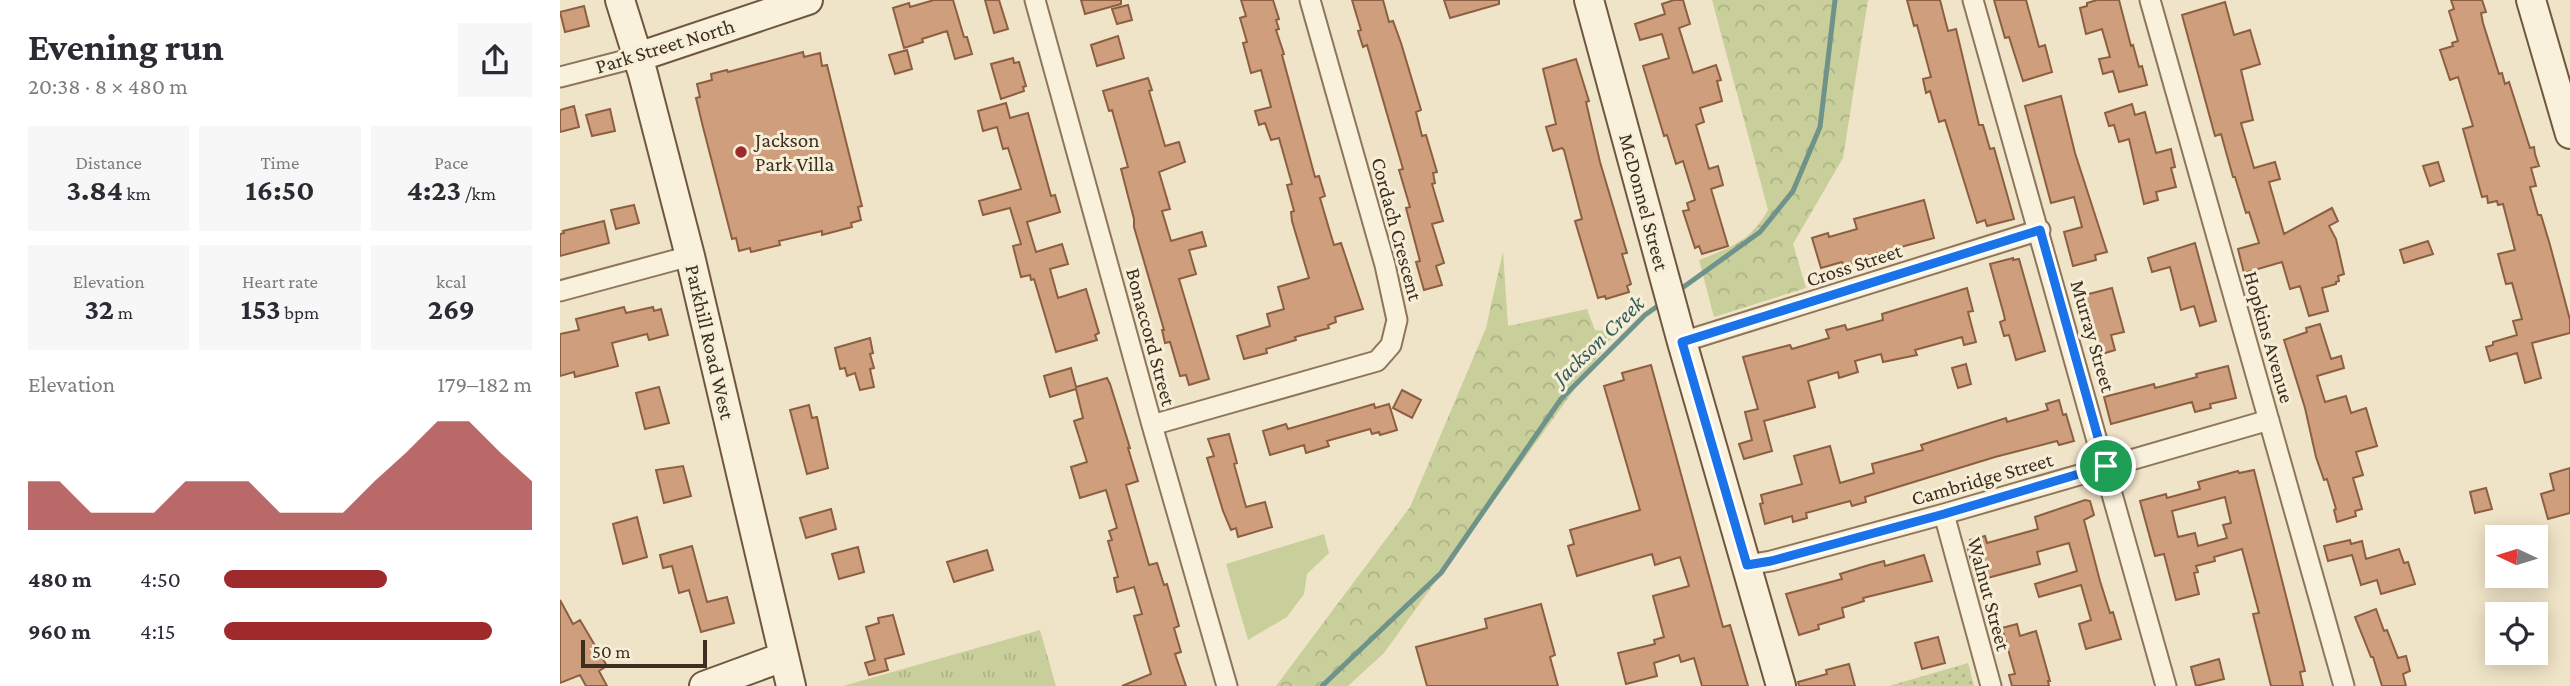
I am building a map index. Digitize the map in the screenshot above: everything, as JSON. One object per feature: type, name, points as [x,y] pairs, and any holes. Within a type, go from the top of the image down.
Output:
[{"type":"street","name":"Parkhill Road West","points":[[620,0],[638,57],[690,256],[791,686]]},
{"type":"street","name":"Park Street North","points":[[560,78],[638,57],[808,0]]},
{"type":"street","name":"Bonaccord Street","points":[[1035,0],[1227,686]]},
{"type":"street","name":"Cordach Crescent","points":[[1152,425],[1377,360],[1391,345],[1397,320],[1385,265],[1310,0]]},
{"type":"street","name":"McDonnel Street","points":[[1589,0],[1780,686]]},
{"type":"street","name":"Murray Street","points":[[1973,0],[2040,230],[2166,686]]},
{"type":"street","name":"Hopkins Avenue","points":[[2150,0],[2344,686]]},
{"type":"street","points":[[2531,0],[2570,134]]},
{"type":"street","name":"Cross Street","points":[[1680,332],[2040,230]]},
{"type":"street","points":[[560,291],[690,256]]},
{"type":"street","name":"Cambridge Street","points":[[1747,565],[1771,561],[1944,514],[2269,420]]},
{"type":"street","name":"Walnut Street","points":[[1944,514],[1991,686]]},
{"type":"street","points":[[704,686],[783,657]]},
{"type":"green space","points":[[1712,0],[1868,0],[1843,158],[1793,244],[1806,288],[1714,317],[1699,260],[1739,242],[1754,229],[1768,210]]},
{"type":"green space","points":[[1503,251],[1508,326],[1587,309],[1595,330],[1616,332],[1384,653],[1348,686],[1276,686],[1410,507],[1486,328]]},
{"type":"green space","points":[[1324,534],[1329,553],[1307,574],[1304,594],[1287,617],[1248,640],[1226,564]]},
{"type":"green space","points":[[1040,630],[1056,686],[843,686]]},
{"type":"green space","points":[[1968,663],[1974,686],[1889,686]]},
{"type":"building","points":[[934,0],[953,0],[972,54],[955,59],[947,31],[904,48],[893,8],[909,3],[910,7]]},
{"type":"building","points":[[985,0],[999,0],[1008,29],[994,33]]},
{"type":"building","points":[[1081,0],[1121,0],[1121,4],[1085,14]]},
{"type":"building","points":[[1241,0],[1273,0],[1279,19],[1276,20],[1279,29],[1276,30],[1284,54],[1282,55],[1315,177],[1319,176],[1325,196],[1320,198],[1334,245],[1341,243],[1363,309],[1335,317],[1336,322],[1328,325],[1329,328],[1295,337],[1296,340],[1266,349],[1267,353],[1244,359],[1237,336],[1270,326],[1267,314],[1284,309],[1278,287],[1309,278],[1292,221],[1291,212],[1294,211],[1287,185],[1292,184],[1279,138],[1271,140],[1265,123],[1259,125],[1255,111],[1271,107],[1261,70],[1251,73],[1243,43],[1247,42],[1240,18],[1246,16]]},
{"type":"building","points":[[1352,0],[1383,0],[1389,22],[1393,21],[1401,43],[1421,110],[1416,112],[1422,136],[1426,135],[1437,172],[1433,173],[1435,183],[1432,184],[1443,221],[1432,224],[1444,263],[1436,266],[1442,285],[1424,290],[1416,262],[1420,261],[1406,208],[1410,207],[1399,170],[1403,169],[1367,45],[1363,47],[1358,31],[1361,30]]},
{"type":"building","points":[[1444,0],[1499,0],[1499,4],[1450,18]]},
{"type":"building","points":[[1683,0],[1690,24],[1679,28],[1693,73],[1716,65],[1721,80],[1717,81],[1722,101],[1700,108],[1704,122],[1696,125],[1709,169],[1718,166],[1723,185],[1711,189],[1728,246],[1702,254],[1699,246],[1695,248],[1683,211],[1689,210],[1687,203],[1695,200],[1683,161],[1676,164],[1667,135],[1664,136],[1643,66],[1669,58],[1662,34],[1640,40],[1635,24],[1665,14],[1662,4]]},
{"type":"building","points":[[1907,0],[1940,0],[1948,31],[1956,29],[1979,125],[1983,125],[1990,149],[1994,148],[2014,219],[1987,226],[1985,220],[1977,223],[1945,120],[1939,122],[1930,91],[1926,93],[1923,79],[1931,77],[1917,25],[1914,26]]},
{"type":"building","points":[[1994,0],[2026,0],[2039,47],[2045,45],[2052,72],[2023,81],[2009,37],[2005,38]]},
{"type":"building","points":[[2097,0],[2119,0],[2131,46],[2133,45],[2139,67],[2142,66],[2147,85],[2119,92],[2113,71],[2103,74],[2099,59],[2110,57],[2102,29],[2086,34],[2080,8]]},
{"type":"building","points":[[2451,0],[2482,0],[2486,12],[2481,13],[2483,23],[2499,74],[2502,73],[2505,84],[2509,82],[2530,148],[2534,147],[2539,166],[2531,168],[2536,186],[2530,187],[2538,215],[2541,215],[2570,320],[2570,333],[2532,343],[2541,378],[2525,383],[2517,353],[2490,361],[2486,347],[2493,345],[2493,342],[2517,335],[2513,321],[2522,319],[2512,283],[2506,284],[2498,254],[2515,250],[2503,204],[2498,205],[2497,201],[2488,203],[2487,196],[2482,197],[2463,129],[2473,126],[2458,77],[2450,80],[2440,50],[2453,46],[2452,43],[2458,41],[2449,11],[2454,9]]},
{"type":"building","points":[[2225,2],[2234,35],[2250,30],[2260,64],[2241,70],[2253,120],[2241,123],[2254,168],[2275,162],[2280,179],[2269,182],[2284,234],[2332,208],[2338,221],[2329,226],[2336,239],[2344,274],[2338,276],[2339,281],[2336,284],[2322,288],[2328,311],[2309,316],[2300,286],[2290,289],[2282,262],[2244,273],[2238,249],[2259,243],[2233,177],[2221,134],[2215,136],[2182,15]]},
{"type":"building","points":[[1128,5],[1132,20],[1117,24],[1112,9]]},
{"type":"building","points":[[584,6],[589,26],[565,32],[560,12]]},
{"type":"building","points":[[1118,36],[1124,58],[1097,66],[1091,45]]},
{"type":"building","points":[[907,50],[912,69],[895,74],[889,55]]},
{"type":"building","name":"Jackson Park Villa","points":[[803,52],[804,57],[820,53],[822,66],[827,65],[862,206],[858,207],[861,220],[851,223],[852,227],[822,235],[822,231],[779,241],[780,245],[751,252],[750,248],[739,251],[736,238],[732,239],[703,127],[696,98],[700,97],[697,84],[712,80],[711,74]]},
{"type":"building","points":[[1013,58],[1014,63],[1019,62],[1026,86],[1023,87],[1024,91],[1001,99],[991,64]]},
{"type":"building","points":[[1576,59],[1589,101],[1586,102],[1600,162],[1627,253],[1622,254],[1631,284],[1627,286],[1629,292],[1606,299],[1605,296],[1598,298],[1575,221],[1582,219],[1564,150],[1562,148],[1553,151],[1546,127],[1556,124],[1543,69]]},
{"type":"building","points":[[1148,78],[1152,90],[1149,91],[1165,146],[1179,142],[1185,162],[1159,172],[1170,209],[1162,211],[1171,241],[1202,232],[1206,246],[1189,250],[1196,274],[1179,279],[1209,379],[1189,385],[1186,375],[1180,376],[1170,342],[1165,343],[1164,330],[1134,227],[1121,169],[1128,167],[1112,110],[1109,111],[1103,91]]},
{"type":"building","points":[[2061,96],[2075,153],[2107,252],[2095,255],[2096,260],[2073,266],[2064,232],[2082,227],[2074,197],[2051,203],[2025,106]]},
{"type":"building","points":[[1006,103],[1010,118],[1028,113],[1051,196],[1055,195],[1060,212],[1027,222],[1036,252],[1062,244],[1068,264],[1050,269],[1058,298],[1086,289],[1099,333],[1095,335],[1097,340],[1056,352],[1034,279],[1031,280],[1030,275],[1021,277],[1013,246],[1021,244],[1010,208],[983,215],[979,201],[1021,189],[1008,148],[1003,149],[997,127],[983,131],[978,111]]},
{"type":"building","points":[[2132,104],[2135,115],[2145,112],[2156,153],[2171,149],[2175,167],[2171,168],[2176,187],[2156,192],[2158,200],[2144,204],[2129,139],[2119,142],[2114,125],[2109,126],[2105,113]]},
{"type":"building","points":[[574,106],[579,127],[560,132],[560,110]]},
{"type":"building","points":[[610,109],[615,131],[592,136],[586,115]]},
{"type":"building","points":[[2438,162],[2444,181],[2430,186],[2423,166]]},
{"type":"building","points":[[1924,200],[1934,238],[1857,259],[1858,262],[1844,266],[1842,262],[1821,268],[1812,238],[1828,233],[1829,237],[1857,229],[1854,219]]},
{"type":"building","points":[[634,205],[639,223],[616,229],[611,210]]},
{"type":"building","points":[[604,221],[609,243],[560,256],[560,234],[564,233],[563,231]]},
{"type":"building","points":[[2428,241],[2433,254],[2404,263],[2400,250]]},
{"type":"building","points":[[2195,243],[2216,321],[2200,326],[2194,306],[2181,310],[2170,267],[2152,272],[2148,258]]},
{"type":"building","points":[[2019,259],[2045,351],[2016,360],[2009,335],[2004,336],[2000,322],[2005,320],[1990,264]]},
{"type":"building","points":[[1967,288],[1973,311],[1968,312],[1976,342],[1964,345],[1962,337],[1915,350],[1917,355],[1883,362],[1881,354],[1855,361],[1858,372],[1839,378],[1838,372],[1808,381],[1815,407],[1764,421],[1772,451],[1744,459],[1739,444],[1752,440],[1745,412],[1758,409],[1743,357],[1790,345],[1792,349],[1829,338],[1826,330],[1845,325],[1847,330],[1883,320],[1882,314]]},
{"type":"building","points":[[2112,288],[2124,332],[2111,335],[2115,350],[2099,355],[2095,339],[2092,340],[2081,296]]},
{"type":"building","points":[[624,307],[626,313],[653,307],[654,311],[661,309],[668,335],[649,340],[647,334],[612,343],[618,366],[575,377],[574,372],[560,376],[560,334],[579,330],[576,319]]},
{"type":"building","points":[[2320,324],[2331,359],[2341,356],[2344,368],[2317,376],[2325,402],[2346,396],[2351,413],[2366,408],[2377,446],[2356,452],[2363,475],[2353,478],[2362,509],[2355,511],[2356,516],[2337,522],[2336,509],[2327,479],[2324,480],[2316,457],[2305,408],[2284,340]]},
{"type":"building","points":[[870,338],[873,353],[870,354],[874,368],[870,369],[874,387],[860,390],[855,373],[847,376],[845,368],[840,369],[835,348]]},
{"type":"building","points":[[1966,364],[1971,384],[1958,388],[1952,368]]},
{"type":"building","points":[[1651,365],[1723,627],[1730,625],[1748,686],[1702,686],[1694,658],[1681,662],[1679,655],[1654,663],[1657,676],[1626,684],[1618,653],[1655,644],[1654,640],[1664,637],[1653,596],[1689,586],[1680,557],[1655,565],[1652,554],[1577,576],[1568,546],[1574,544],[1570,530],[1640,510],[1604,386],[1624,380],[1622,373]]},
{"type":"building","points":[[2228,366],[2236,398],[2210,404],[2211,408],[2195,412],[2192,402],[2111,424],[2104,397],[2154,384],[2155,388]]},
{"type":"building","points":[[1071,368],[1076,387],[1107,378],[1110,384],[1138,481],[1126,485],[1149,565],[1157,563],[1164,585],[1167,584],[1179,626],[1174,628],[1181,652],[1175,654],[1186,686],[1122,686],[1151,674],[1134,616],[1142,614],[1134,587],[1117,592],[1114,578],[1118,577],[1108,541],[1112,540],[1109,531],[1117,528],[1106,490],[1080,498],[1071,467],[1087,462],[1074,421],[1083,418],[1076,389],[1050,397],[1044,376]]},
{"type":"building","points":[[659,387],[669,423],[645,429],[636,393]]},
{"type":"building","points":[[1402,390],[1421,400],[1412,418],[1393,408]]},
{"type":"building","points":[[2059,400],[2074,441],[2059,445],[2057,441],[1995,457],[1865,497],[1866,502],[1852,506],[1850,501],[1806,513],[1807,518],[1793,522],[1792,516],[1765,524],[1760,504],[1763,503],[1761,495],[1802,484],[1794,456],[1830,446],[1840,483],[1874,473],[1872,464],[1923,450],[1921,445],[2006,418],[2007,422],[2048,410],[2046,404]]},
{"type":"building","points":[[1374,404],[1375,408],[1389,404],[1397,430],[1380,435],[1379,432],[1372,434],[1370,429],[1327,441],[1329,446],[1306,453],[1304,445],[1270,455],[1263,431],[1286,424],[1288,429]]},
{"type":"building","points":[[809,405],[812,418],[817,417],[828,468],[807,474],[790,410]]},
{"type":"building","points":[[1229,434],[1246,507],[1265,502],[1272,527],[1238,537],[1236,528],[1231,530],[1223,511],[1207,458],[1214,456],[1208,439]]},
{"type":"building","points":[[683,466],[691,496],[664,503],[656,470]]},
{"type":"building","points":[[2570,468],[2570,513],[2548,519],[2541,494],[2554,490],[2550,474]]},
{"type":"building","points":[[2254,470],[2305,671],[2300,672],[2303,686],[2271,686],[2253,614],[2259,613],[2242,549],[2214,557],[2215,561],[2196,566],[2198,572],[2194,573],[2199,594],[2176,600],[2164,554],[2155,556],[2140,501],[2166,494],[2167,498],[2200,489],[2198,482],[2238,471]],"holes":[[[2225,497],[2231,523],[2223,525],[2227,538],[2198,546],[2195,533],[2178,537],[2172,511]]]},
{"type":"building","points":[[2486,488],[2492,509],[2475,513],[2470,492]]},
{"type":"building","points":[[2085,500],[2090,501],[2094,515],[2084,520],[2100,581],[2121,639],[2086,649],[2079,624],[2091,620],[2081,585],[2039,597],[2035,584],[2077,571],[2069,543],[2037,552],[2040,564],[1976,581],[1967,545],[1971,544],[1970,540],[1985,536],[1987,543],[2038,529],[2035,517]]},
{"type":"building","points":[[831,509],[836,529],[806,538],[800,518]]},
{"type":"building","points":[[637,517],[647,557],[623,564],[613,524]]},
{"type":"building","points":[[2350,540],[2351,544],[2362,541],[2366,559],[2399,549],[2404,563],[2408,562],[2415,584],[2381,594],[2377,580],[2361,585],[2352,555],[2328,561],[2324,546]]},
{"type":"building","points":[[692,546],[707,602],[727,597],[734,623],[701,632],[689,590],[679,593],[672,566],[663,568],[660,555]]},
{"type":"building","points":[[858,547],[864,572],[839,579],[832,554]]},
{"type":"building","points":[[987,550],[993,570],[954,582],[947,562]]},
{"type":"building","points":[[1924,555],[1932,581],[1863,598],[1864,601],[1842,608],[1844,617],[1818,625],[1819,629],[1799,635],[1786,594],[1842,579],[1840,574],[1869,565],[1884,561],[1885,566]]},
{"type":"building","points":[[560,600],[573,624],[580,620],[607,666],[599,671],[607,686],[586,686],[580,675],[560,683]]},
{"type":"building","points":[[1541,604],[1555,655],[1550,657],[1558,686],[1427,686],[1416,647],[1487,628],[1485,619]]},
{"type":"building","points":[[2376,609],[2398,658],[2406,656],[2410,671],[2403,674],[2406,686],[2382,686],[2373,657],[2355,617]]},
{"type":"building","points":[[893,615],[904,654],[885,659],[888,670],[869,675],[865,663],[875,660],[866,627],[879,623],[878,618]]},
{"type":"building","points":[[2017,624],[2020,636],[2036,631],[2050,681],[2049,686],[2012,686],[2009,675],[2015,674],[2002,628]]},
{"type":"building","points":[[1938,637],[1945,663],[1922,669],[1915,643]]},
{"type":"building","points":[[2219,659],[2224,679],[2196,686],[2191,667]]},
{"type":"building","points":[[1849,664],[1855,686],[1799,686],[1798,682],[1827,674],[1826,670]]},
{"type":"waterway","name":"Jackson Creek","points":[[1678,291],[1760,232],[1793,191],[1820,127],[1835,0]]},
{"type":"waterway","name":"Jackson Creek","points":[[1322,686],[1441,573],[1561,399],[1645,315],[1662,303]]},
{"type":"place","name":"Jackson Park Villa","points":[[741,152]]},
{"type":"route","points":[[2040,230],[2106,466],[1944,514],[1771,561],[1747,565],[1682,342],[2040,230]]}]
